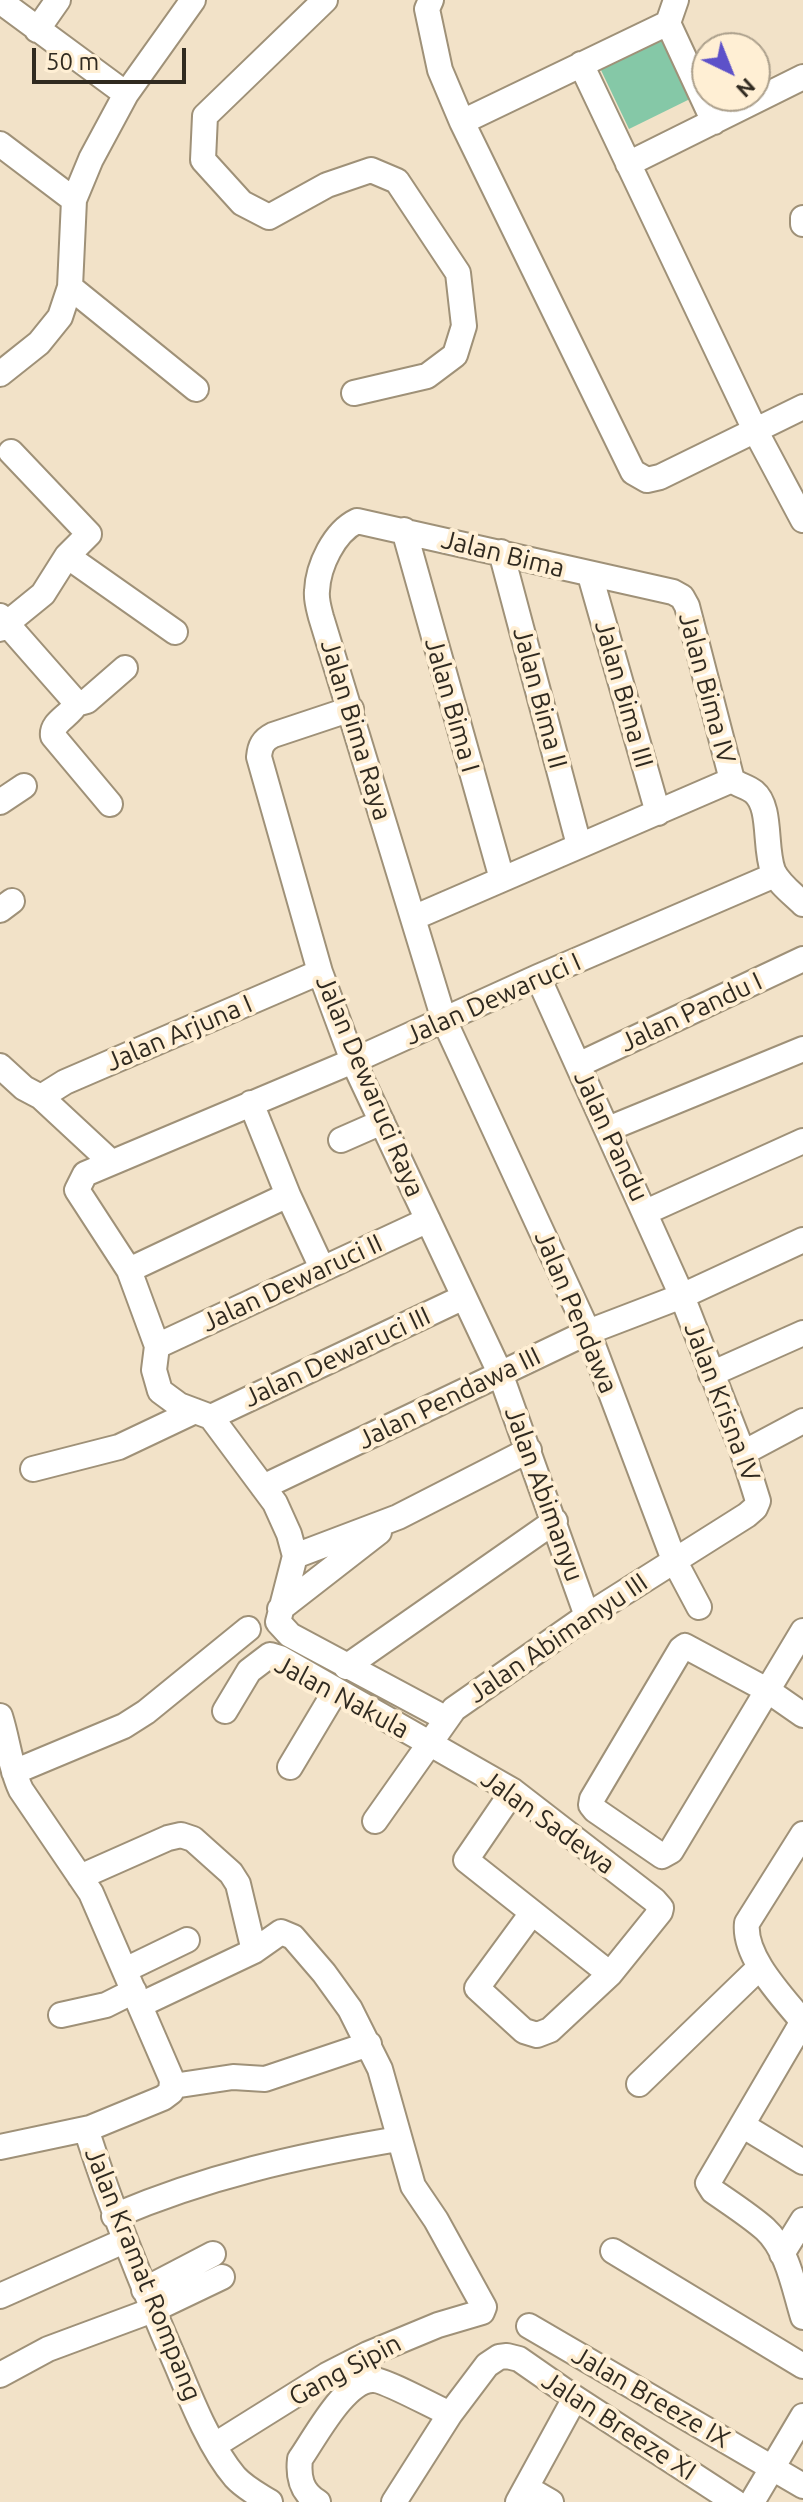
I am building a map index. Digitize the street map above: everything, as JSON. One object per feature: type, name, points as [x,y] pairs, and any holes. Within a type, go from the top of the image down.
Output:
[{"type":"street","points":[[37,30],[58,0]]},
{"type":"street","points":[[0,374],[39,343],[60,317],[70,287],[74,200],[91,159],[126,94],[193,0]]},
{"type":"street","points":[[325,0],[205,116],[203,160],[242,203],[269,217],[327,185],[371,170],[397,181],[458,273],[464,326],[455,355],[427,376],[354,393]]},
{"type":"street","points":[[431,0],[427,9],[440,70],[462,122],[633,472],[647,480],[660,477],[803,407]]},
{"type":"street","points":[[0,1],[126,94]]},
{"type":"street","points":[[462,122],[581,64],[672,11],[714,122]]},
{"type":"street","points":[[581,64],[755,430],[803,520]]},
{"type":"street","points":[[628,164],[803,77]]},
{"type":"street","points":[[0,144],[74,200]]},
{"type":"street","points":[[70,287],[196,389]]},
{"type":"street","points":[[11,452],[89,534],[67,556],[43,594],[2,623],[76,704]]},
{"type":"street","name":"Jalan Bima","points":[[333,543],[343,528],[357,521],[673,592],[682,597]]},
{"type":"street","name":"Jalan Bima I","points":[[404,530],[502,879]]},
{"type":"street","name":"Jalan Bima Raya","points":[[333,543],[320,574],[316,594],[444,1020]]},
{"type":"street","name":"Jalan Bima II","points":[[501,552],[579,845]]},
{"type":"street","points":[[67,556],[175,632]]},
{"type":"street","name":"Jalan Bima III","points":[[590,575],[658,813]]},
{"type":"street","name":"Jalan Bima IV","points":[[682,597],[702,656],[732,780]]},
{"type":"street","points":[[110,804],[53,736],[54,727],[76,704],[87,701],[125,668]]},
{"type":"street","name":"Jalan Dewaruci Raya","points":[[351,709],[265,739],[259,757],[320,972],[353,1061],[500,1373]]},
{"type":"street","points":[[413,918],[732,780],[753,791],[764,808],[766,846],[775,875],[803,904]]},
{"type":"street","points":[[0,802],[24,786]]},
{"type":"street","name":"Jalan Dewaruci I","points":[[129,1270],[77,1190],[85,1174],[353,1061],[775,875]]},
{"type":"street","name":"Jalan Pandu I","points":[[578,1065],[803,959]]},
{"type":"street","name":"Jalan Arjuna I","points":[[41,1097],[65,1082],[320,972]]},
{"type":"street","name":"Jalan Pandu","points":[[538,977],[682,1296]]},
{"type":"street","name":"Jalan Pendawa","points":[[444,1020],[588,1332],[674,1560],[699,1607]]},
{"type":"street","points":[[608,1129],[803,1049]]},
{"type":"street","points":[[0,1066],[24,1088],[41,1097],[111,1162]]},
{"type":"street","points":[[251,1103],[322,1268]]},
{"type":"street","points":[[341,1140],[382,1122]]},
{"type":"street","points":[[646,1212],[803,1141]]},
{"type":"street","points":[[288,1195],[129,1270],[157,1346],[154,1370],[160,1391],[179,1405],[203,1414],[275,1503],[295,1556],[278,1622],[290,1635],[346,1667],[437,1731]]},
{"type":"street","name":"Jalan Dewaruci II","points":[[157,1346],[428,1220]]},
{"type":"street","name":"Jalan Pendawa III","points":[[263,1487],[588,1332],[682,1296],[803,1240]]},
{"type":"street","name":"Jalan Krisna IV","points":[[674,1560],[755,1508],[757,1492],[682,1296]]},
{"type":"street","name":"Jalan Dewaruci III","points":[[33,1469],[143,1438],[464,1297]]},
{"type":"street","points":[[711,1374],[803,1333]]},
{"type":"street","name":"Jalan Abimanyu","points":[[500,1373],[587,1616]]},
{"type":"street","points":[[743,1453],[803,1421]]},
{"type":"street","points":[[295,1556],[398,1517],[529,1450]]},
{"type":"street","points":[[280,1609],[398,1517]]},
{"type":"street","points":[[346,1667],[555,1521]]},
{"type":"street","name":"Jalan Abimanyu III","points":[[375,1821],[437,1731],[485,1686],[674,1560]]},
{"type":"street","points":[[9,1777],[124,1726],[146,1712],[248,1629]]},
{"type":"street","points":[[803,1631],[767,1690],[671,1851],[662,1856],[591,1805],[685,1646],[767,1690],[803,1715]]},
{"type":"street","name":"Jalan Nakula","points":[[225,1711],[255,1664],[270,1655],[336,1690],[437,1731]]},
{"type":"street","points":[[290,1767],[336,1690]]},
{"type":"street","points":[[0,1716],[9,1741],[9,1777],[91,1893],[173,2086],[233,2077],[265,2079],[369,2044]]},
{"type":"street","name":"Jalan Sadewa","points":[[437,1731],[658,1903],[660,1912],[610,1974]]},
{"type":"street","points":[[513,1791],[466,1860],[610,1974],[550,2030],[537,2035],[524,2031],[477,1988],[532,1913]]},
{"type":"street","points":[[803,1834],[747,1923],[746,1935],[760,1967],[803,2022],[708,2183],[713,2191],[765,2229],[782,2254],[803,2317]]},
{"type":"street","points":[[80,1877],[168,1838],[181,1835],[193,1839],[231,1873],[238,1884],[254,1951]]},
{"type":"street","points":[[114,2216],[171,2192],[221,2176],[398,2139],[380,2069],[369,2044],[350,2009],[293,1937],[281,1932],[254,1951],[133,1989]]},
{"type":"street","points":[[61,2015],[106,2005],[133,1989],[187,1940]]},
{"type":"street","points":[[639,2084],[760,1967]]},
{"type":"street","name":"Jalan Kramat Rompang","points":[[173,2086],[163,2098],[90,2128],[89,2138],[114,2216],[189,2394],[235,2477],[270,2502]]},
{"type":"street","points":[[742,2125],[803,2162]]},
{"type":"street","points":[[0,2147],[90,2128]]},
{"type":"street","name":"Gang Sipin","points":[[215,2445],[327,2375],[368,2354],[428,2329],[482,2312],[484,2307],[473,2283],[413,2186],[398,2139]]},
{"type":"street","points":[[782,2254],[803,2220]]},
{"type":"street","points":[[0,2296],[124,2241]]},
{"type":"street","points":[[613,2251],[803,2366]]},
{"type":"street","points":[[0,2375],[217,2265]]},
{"type":"street","name":"Jalan Breeze IX","points":[[529,2326],[757,2489]]},
{"type":"street","name":"Jalan Breeze XI","points":[[450,2414],[487,2365],[499,2357],[519,2359],[575,2398],[757,2489]]},
{"type":"street","points":[[318,2502],[301,2485],[300,2459],[349,2389],[362,2382],[376,2380],[450,2414],[394,2502]]},
{"type":"street","points":[[551,2502],[523,2495],[575,2398]]},
{"type":"street","points":[[757,2489],[803,2416]]},
{"type":"street","points":[[757,2489],[803,2486]]},
{"type":"green space","points":[[665,37],[691,91],[691,98],[629,129],[600,68]]}]
